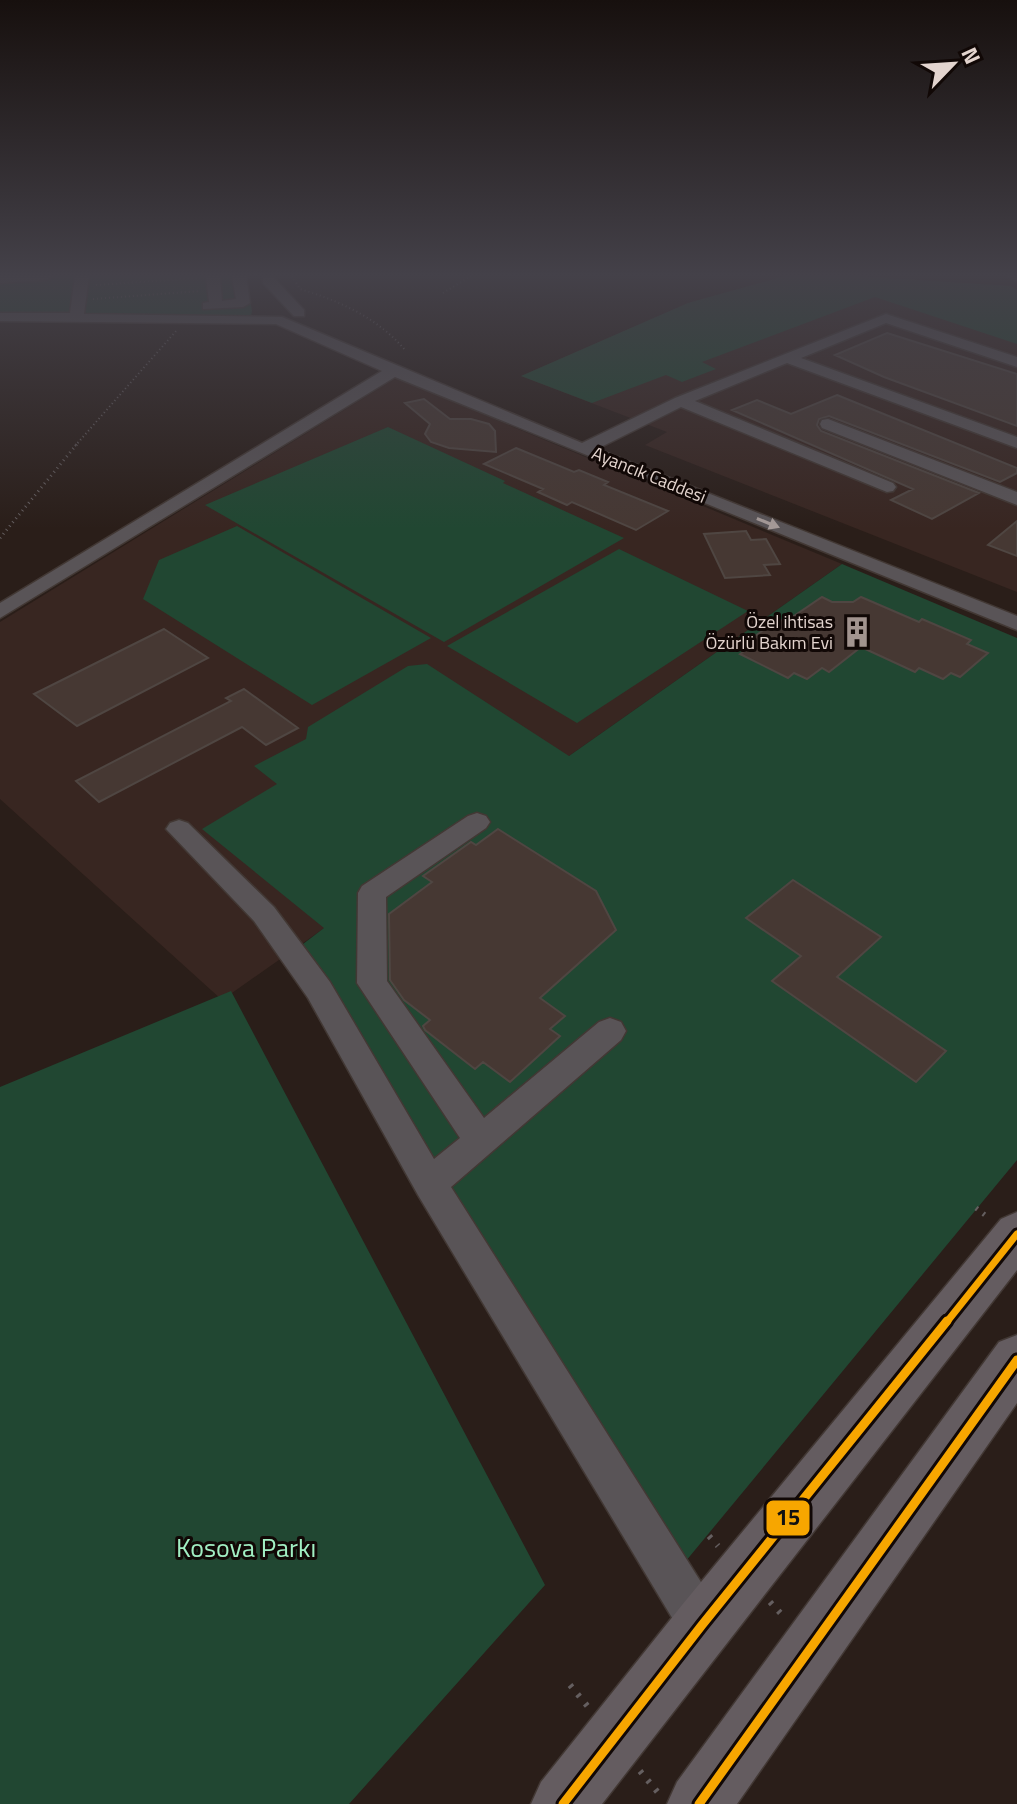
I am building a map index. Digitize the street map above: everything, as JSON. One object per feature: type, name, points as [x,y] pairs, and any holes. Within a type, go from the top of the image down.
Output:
[{"type":"main road","points":[[563,1804],[702,1625],[726,1554],[1017,1234]]},
{"type":"main road","points":[[699,1804],[1017,1360]]},
{"type":"street","name":"Ayancık Caddesi","points":[[370,360],[591,444],[636,455],[782,510]]},
{"type":"street","name":"Ayancık Caddesi","points":[[399,360],[716,502],[1017,624]]},
{"type":"street","points":[[591,444],[681,401],[782,360]]},
{"type":"street","points":[[793,360],[1017,443]]},
{"type":"street","points":[[0,612],[393,371]]},
{"type":"street","points":[[434,401],[822,563]]},
{"type":"street","points":[[681,401],[887,487]]},
{"type":"street","points":[[828,424],[1017,499]]},
{"type":"street","points":[[622,428],[625,442],[636,455]]},
{"type":"street","points":[[698,513],[716,502]]},
{"type":"street","points":[[477,822],[372,893],[372,983],[481,1141]]},
{"type":"street","points":[[179,829],[236,883],[292,951],[319,990],[430,1184],[702,1625]]},
{"type":"street","points":[[430,1184],[610,1031]]},
{"type":"path","points":[[0,538],[149,360]]},
{"type":"path","points":[[726,1554],[811,1645]]},
{"type":"shaded area","points":[[557,360],[1017,360],[1017,592],[645,445],[667,432],[521,376]]},
{"type":"shaded area","points":[[396,378],[842,564],[222,1000],[0,799],[0,622]]},
{"type":"green space","points":[[557,360],[707,360],[702,362],[716,369],[682,382],[666,375],[592,403],[521,376]]},
{"type":"green space","points":[[388,427],[624,538],[444,642],[205,505]]},
{"type":"green space","points":[[237,526],[431,638],[312,705],[143,599],[159,560]]},
{"type":"green space","points":[[619,549],[748,611],[577,723],[447,646]]},
{"type":"green space","points":[[842,564],[1017,638],[1017,1160],[676,1573],[303,944],[324,928],[202,829],[277,784],[254,766],[306,739],[308,727],[408,666],[427,664],[569,756]]},
{"type":"green space","name":"Kosova Parkı","points":[[231,991],[545,1585],[349,1804],[0,1804],[0,1087]]},
{"type":"building","points":[[847,360],[973,360],[1017,374],[1017,426]]},
{"type":"building","points":[[837,395],[1017,468],[1017,473],[1000,482],[829,416],[819,419],[817,425],[821,431],[979,493],[932,519],[891,500],[913,489],[732,410],[757,400],[791,414]]},
{"type":"building","points":[[424,399],[450,419],[471,419],[489,424],[495,431],[496,452],[449,448],[431,442],[425,434],[430,424],[405,403]]},
{"type":"building","points":[[516,448],[574,472],[579,470],[608,482],[604,485],[668,511],[636,530],[572,502],[567,505],[538,492],[543,489],[484,464]]},
{"type":"building","points":[[1017,521],[1017,556],[988,545]]},
{"type":"building","points":[[746,531],[751,540],[766,539],[780,564],[764,565],[770,575],[725,578],[704,534]]},
{"type":"building","name":"Özel ihtisas Özürlü Bakım Evi","points":[[822,597],[832,602],[853,602],[861,597],[971,640],[967,644],[988,653],[960,677],[951,673],[943,679],[919,668],[915,672],[861,647],[829,672],[822,668],[807,679],[794,673],[788,678],[740,654],[754,644],[748,641],[779,619],[785,622]]},
{"type":"building","points":[[164,629],[208,658],[77,726],[34,694]]},
{"type":"building","points":[[244,689],[298,728],[266,745],[242,727],[99,802],[76,781],[231,701],[226,698]]},
{"type":"building","points":[[498,829],[596,891],[616,930],[540,998],[565,1016],[550,1029],[560,1036],[510,1082],[483,1062],[475,1069],[425,1030],[423,1026],[430,1020],[404,1000],[390,980],[389,914],[432,882],[423,876],[471,842],[476,845]]},
{"type":"building","points":[[793,880],[881,937],[837,977],[946,1051],[916,1082],[772,981],[801,956],[746,918]]},
{"type":"transit line","name":"15","points":[[563,1804],[702,1625],[1017,1234]]},
{"type":"transit line","name":"15","points":[[699,1804],[1017,1360]]},
{"type":"place","name":"Özel ihtisas Özürlü Bakım Evi","points":[[857,632]]}]
